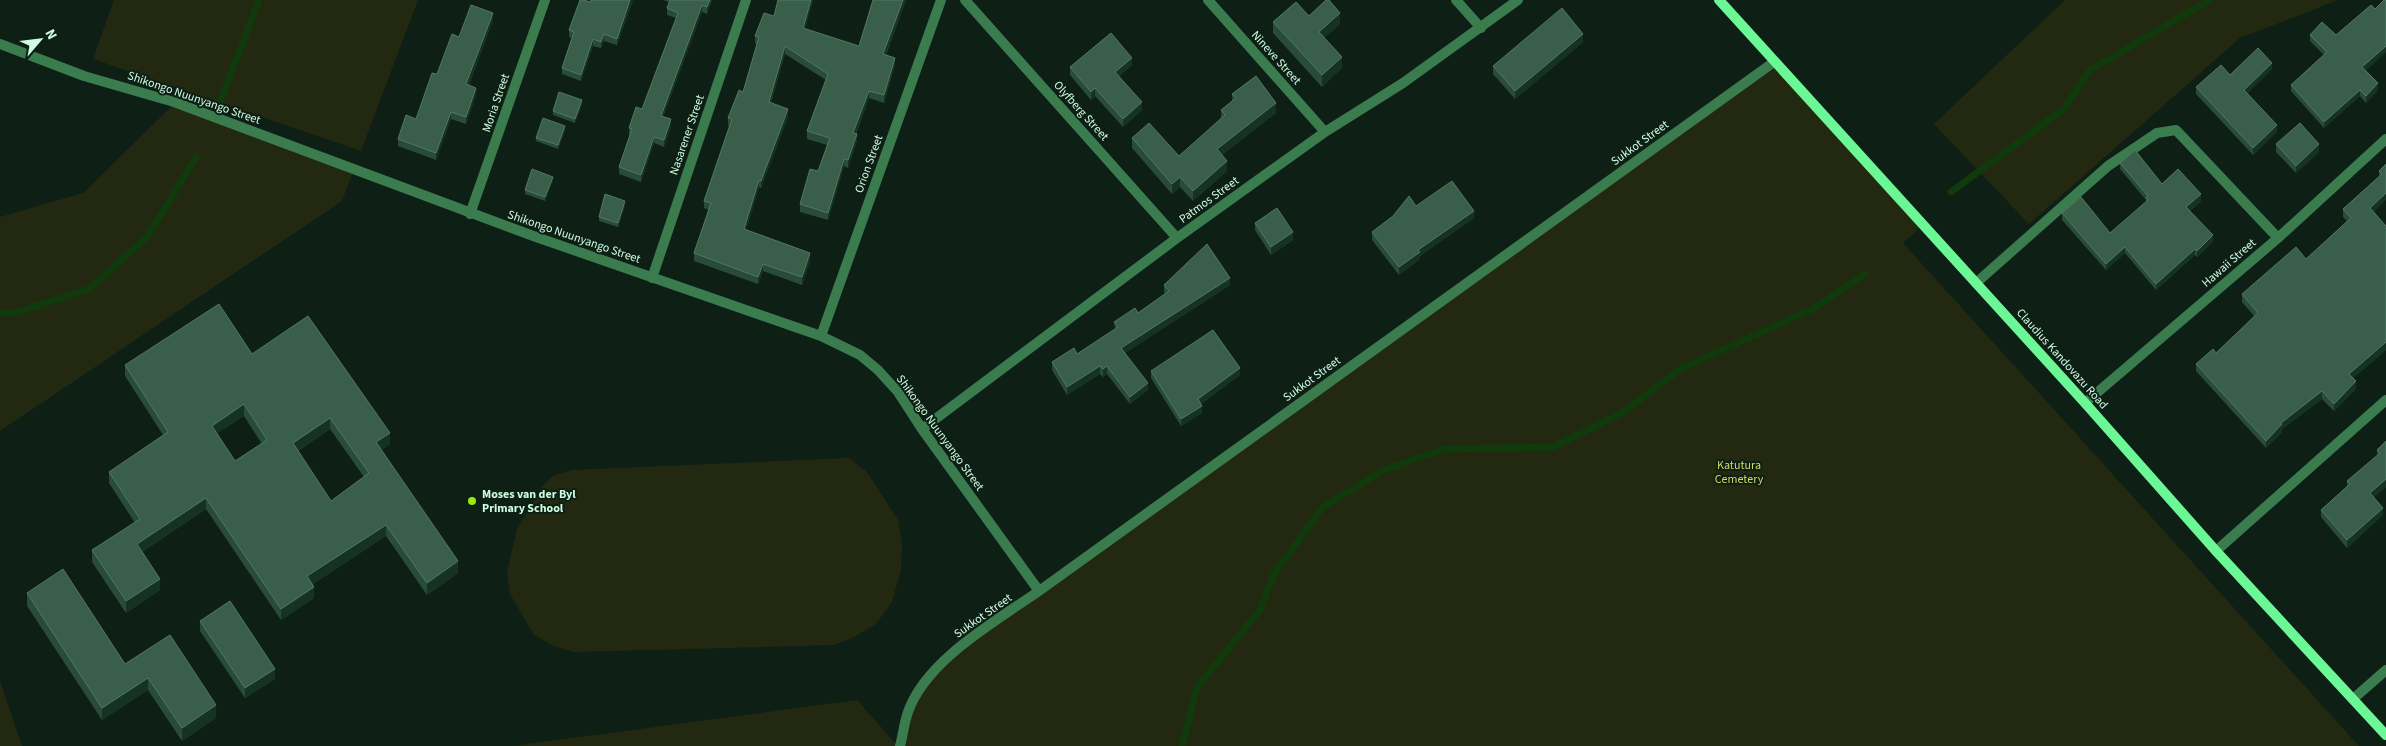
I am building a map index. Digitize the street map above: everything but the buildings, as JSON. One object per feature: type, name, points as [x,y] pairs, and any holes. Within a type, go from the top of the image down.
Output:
[{"type":"street","name":"Moria Street","points":[[470,214],[545,0]]},
{"type":"street","name":"Nasarener Street","points":[[652,278],[746,0]]},
{"type":"street","name":"Orion Street","points":[[821,336],[941,0]]},
{"type":"street","name":"Olyfberg Street","points":[[965,0],[1177,238]]},
{"type":"street","name":"Nineve Street","points":[[1208,0],[1325,132]]},
{"type":"street","points":[[1456,0],[1481,28]]},
{"type":"street","name":"Patmos Street","points":[[922,429],[1177,238],[1325,132],[1403,82],[1518,0]]},
{"type":"street","name":"Claudius Kandovazu Road","points":[[1719,0],[2085,403],[2216,551],[2386,736]]},
{"type":"street","name":"Shikongo Nuunyango Street","points":[[0,44],[84,76],[174,102],[470,214],[821,336],[860,355],[878,370],[898,392],[922,429],[1039,591]]},
{"type":"street","name":"Sukkot Street","points":[[900,746],[908,710],[926,680],[946,659],[973,637],[1774,62]]},
{"type":"street","points":[[1976,283],[2108,166],[2157,133],[2176,130],[2278,238]]},
{"type":"street","name":"Hawaii Street","points":[[2085,403],[2278,238],[2386,139]]},
{"type":"street","points":[[2216,551],[2386,400]]},
{"type":"street","points":[[2353,699],[2386,670]]},
{"type":"green space","points":[[114,0],[418,0],[361,151],[93,59]]},
{"type":"green space","points":[[2065,0],[2338,0],[2240,38],[2029,224],[1934,124]]},
{"type":"green space","name":"Katutura Cemetery","points":[[1774,62],[1923,225],[1903,243],[2359,746],[900,746],[908,711],[946,659]]},
{"type":"green space","points":[[173,105],[355,167],[342,201],[0,431],[0,217],[83,193]]},
{"type":"green space","points":[[849,458],[867,472],[898,520],[902,545],[901,570],[892,602],[876,624],[854,637],[834,645],[574,652],[554,646],[534,635],[510,594],[507,572],[517,529],[542,486],[554,475],[572,470]]},
{"type":"green space","points":[[0,681],[22,746],[0,746]]},
{"type":"green space","points":[[857,700],[898,746],[512,746]]},
{"type":"waterway","points":[[220,102],[259,0]]},
{"type":"waterway","points":[[1951,192],[2065,108],[2090,70],[2210,0]]},
{"type":"waterway","points":[[0,313],[15,313],[89,289],[148,236],[197,156]]},
{"type":"waterway","points":[[1182,746],[1197,687],[1260,610],[1274,574],[1323,507],[1382,471],[1444,449],[1553,447],[1622,413],[1682,368],[1813,309],[1865,274]]},
{"type":"place","name":"Moses van der Byl Primary School","points":[[472,501]]}]
